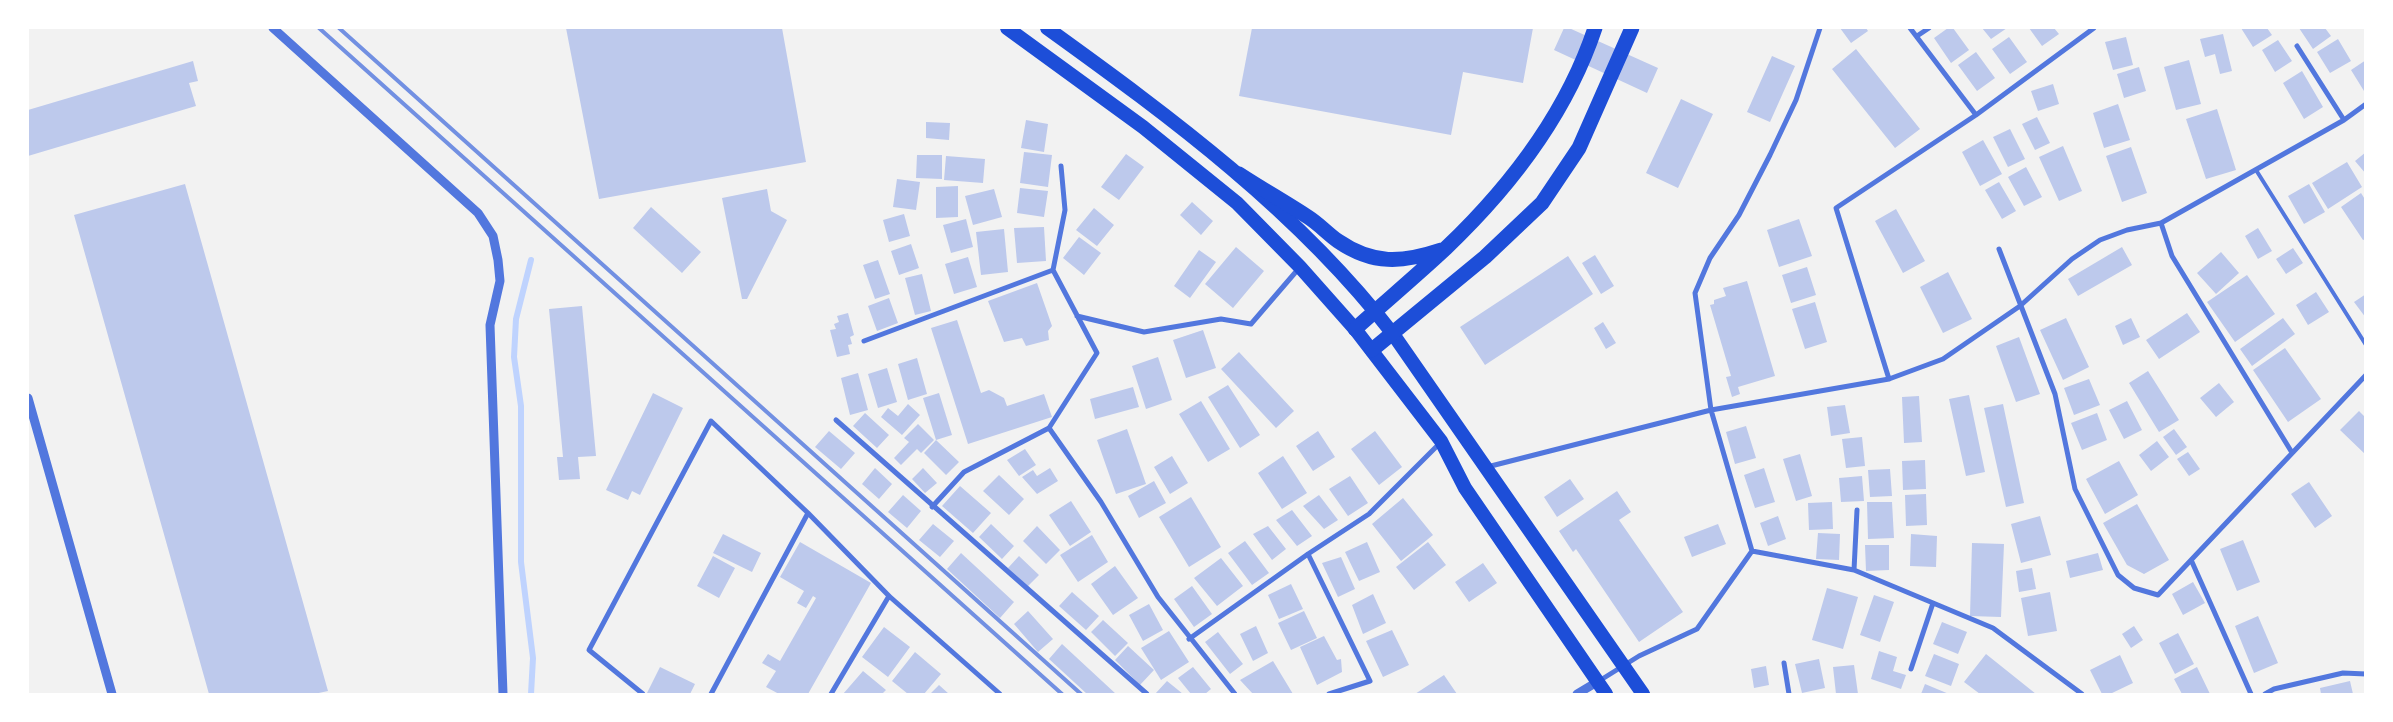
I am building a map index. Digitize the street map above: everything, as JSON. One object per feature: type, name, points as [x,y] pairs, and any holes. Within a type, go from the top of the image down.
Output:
[{"type":"highway","points":[[1007,28],[1150,133],[1237,203],[1300,267],[1355,329],[1441,441],[1465,488],[1606,694]]},
{"type":"highway","points":[[1047,28],[1153,104],[1239,174],[1296,226],[1352,282],[1393,334],[1643,694]]},
{"type":"highway","points":[[1355,329],[1446,248],[1511,177],[1542,135],[1584,59],[1595,28]]},
{"type":"highway","points":[[1372,350],[1485,257],[1542,204],[1579,148],[1632,28]]},
{"type":"highway","points":[[1239,174],[1309,218],[1357,253],[1372,258],[1398,260],[1446,248]]},
{"type":"street","points":[[273,28],[455,191],[478,213],[493,236],[500,281],[490,325],[503,694]]},
{"type":"street","points":[[1752,551],[1711,410],[1695,293],[1710,258],[1738,215],[1770,155],[1796,100],[1820,28]]},
{"type":"street","points":[[1910,28],[1976,115]]},
{"type":"street","points":[[1917,36],[1929,28]]},
{"type":"street","points":[[1888,379],[1836,208],[1976,115],[2094,28]]},
{"type":"street","points":[[2297,46],[2344,120]]},
{"type":"street","points":[[1485,467],[1711,410],[1888,379],[1943,360],[2020,306],[2072,260],[2100,240],[2127,230],[2161,223],[2344,120],[2366,104]]},
{"type":"street","points":[[932,507],[964,472],[1048,428],[1097,353],[1053,270],[1065,210],[1061,166]]},
{"type":"street","points":[[2161,223],[2172,256],[2291,451]]},
{"type":"street","points":[[1998,250],[2055,394],[2075,489],[2118,575],[2134,588],[2158,595],[2192,562],[2291,451],[2366,375]]},
{"type":"street","points":[[1077,316],[1144,332],[1221,319],[1251,324],[1300,267]]},
{"type":"street","points":[[864,341],[1053,270]]},
{"type":"street","points":[[28,398],[112,694]]},
{"type":"street","points":[[836,420],[932,507],[1147,694]]},
{"type":"street","points":[[644,694],[589,650],[712,421],[808,513],[889,596],[1000,694]]},
{"type":"street","points":[[1048,428],[1101,502],[1158,597],[1189,639],[1235,694]]},
{"type":"street","points":[[1189,639],[1308,554],[1369,514],[1441,441]]},
{"type":"street","points":[[1854,570],[1857,510]]},
{"type":"street","points":[[711,694],[808,513]]},
{"type":"street","points":[[1752,551],[1854,570],[1993,628],[2082,694]]},
{"type":"street","points":[[1577,694],[1639,656],[1697,629],[1752,551]]},
{"type":"street","points":[[1308,554],[1370,681],[1329,694]]},
{"type":"street","points":[[2192,562],[2251,694]]},
{"type":"street","points":[[831,694],[889,596]]},
{"type":"street","points":[[1911,669],[1933,603]]},
{"type":"street","points":[[1784,664],[1789,694]]},
{"type":"street","points":[[2265,694],[2274,689],[2343,673],[2366,674]]},
{"type":"lane","points":[[2256,170],[2366,345]]},
{"type":"building","points":[[566,28],[782,28],[806,162],[599,199]]},
{"type":"building","points":[[1252,28],[1533,28],[1523,83],[1463,72],[1451,135],[1239,96]]},
{"type":"building","points":[[1564,28],[1569,28],[1658,68],[1647,93],[1554,50]]},
{"type":"building","points":[[1840,28],[1866,28],[1868,31],[1851,43]]},
{"type":"building","points":[[1948,28],[1953,28],[1969,50],[1951,63],[1934,38]]},
{"type":"building","points":[[1982,28],[2007,28],[1991,39]]},
{"type":"building","points":[[2029,28],[2054,28],[2059,34],[2042,46]]},
{"type":"building","points":[[2241,28],[2267,28],[2272,35],[2253,47]]},
{"type":"building","points":[[2299,28],[2325,28],[2331,36],[2313,49]]},
{"type":"building","points":[[2223,34],[2232,71],[2220,74],[2215,54],[2205,57],[2200,39]]},
{"type":"building","points":[[2009,37],[2027,62],[2010,74],[1992,49]]},
{"type":"building","points":[[2126,37],[2133,65],[2113,70],[2105,42]]},
{"type":"building","points":[[2338,39],[2351,61],[2330,73],[2317,52]]},
{"type":"building","points":[[2278,40],[2292,61],[2275,72],[2262,50]]},
{"type":"building","points":[[1856,49],[1920,129],[1895,148],[1832,69]]},
{"type":"building","points":[[1976,52],[1995,78],[1977,91],[1958,65]]},
{"type":"building","points":[[1772,56],[1795,66],[1770,122],[1747,112]]},
{"type":"building","points":[[2189,60],[2201,104],[2176,110],[2164,67]]},
{"type":"building","points":[[2366,60],[2366,90],[2364,91],[2351,70]]},
{"type":"building","points":[[193,61],[198,81],[189,83],[196,106],[28,156],[28,110]]},
{"type":"building","points":[[2139,67],[2146,91],[2124,98],[2117,74]]},
{"type":"building","points":[[2302,71],[2323,107],[2304,119],[2283,83]]},
{"type":"building","points":[[2053,84],[2059,104],[2038,111],[2031,91]]},
{"type":"building","points":[[1681,99],[1713,114],[1678,188],[1646,173]]},
{"type":"building","points":[[2118,104],[2130,140],[2104,148],[2093,113]]},
{"type":"building","points":[[2217,109],[2236,170],[2206,179],[2186,119]]},
{"type":"building","points":[[2037,117],[2050,143],[2035,150],[2022,124]]},
{"type":"building","points":[[1026,120],[1048,124],[1044,152],[1021,148]]},
{"type":"building","points":[[926,122],[950,123],[949,140],[926,138]]},
{"type":"building","points":[[2010,129],[2025,159],[2008,167],[1993,137]]},
{"type":"building","points":[[1983,140],[2002,174],[1980,186],[1962,152]]},
{"type":"building","points":[[2063,146],[2082,191],[2059,201],[2039,157]]},
{"type":"building","points":[[2131,147],[2147,193],[2122,202],[2106,156]]},
{"type":"building","points":[[1024,152],[1052,155],[1048,187],[1020,183]]},
{"type":"building","points":[[2366,152],[2366,174],[2355,161]]},
{"type":"building","points":[[1126,154],[1144,167],[1119,200],[1101,187]]},
{"type":"building","points":[[917,155],[942,155],[942,179],[916,178]]},
{"type":"building","points":[[946,156],[985,159],[983,183],[944,180]]},
{"type":"building","points":[[2347,162],[2362,187],[2328,209],[2312,183]]},
{"type":"building","points":[[2026,167],[2042,197],[2024,206],[2008,177]]},
{"type":"building","points":[[897,179],[920,182],[916,210],[893,207]]},
{"type":"building","points":[[1999,182],[2016,211],[2002,219],[1985,190]]},
{"type":"building","points":[[185,184],[328,691],[314,694],[209,694],[74,215]]},
{"type":"building","points":[[2309,184],[2325,212],[2304,224],[2288,196]]},
{"type":"building","points":[[958,186],[958,217],[936,218],[936,187]]},
{"type":"building","points":[[1020,188],[1048,191],[1044,217],[1017,213]]},
{"type":"building","points":[[767,189],[771,211],[787,220],[747,299],[742,299],[722,198]]},
{"type":"building","points":[[994,189],[1002,217],[973,225],[965,196]]},
{"type":"building","points":[[2361,193],[2366,201],[2366,239],[2363,240],[2341,207]]},
{"type":"building","points":[[1192,202],[1213,221],[1201,235],[1180,215]]},
{"type":"building","points":[[651,207],[701,252],[682,273],[633,228]]},
{"type":"building","points":[[1094,208],[1114,225],[1097,246],[1076,230]]},
{"type":"building","points":[[1896,209],[1925,261],[1903,273],[1875,221]]},
{"type":"building","points":[[904,214],[910,236],[889,242],[883,220]]},
{"type":"building","points":[[966,219],[973,247],[951,253],[943,225]]},
{"type":"building","points":[[1799,219],[1812,256],[1779,267],[1767,230]]},
{"type":"building","points":[[1044,227],[1046,261],[1017,263],[1014,228]]},
{"type":"building","points":[[2258,228],[2272,251],[2258,259],[2245,236]]},
{"type":"building","points":[[1004,229],[1008,272],[981,275],[976,232]]},
{"type":"building","points":[[1079,237],[1101,253],[1084,275],[1063,258]]},
{"type":"building","points":[[911,244],[919,268],[899,275],[891,251]]},
{"type":"building","points":[[1236,247],[1264,271],[1233,308],[1205,284]]},
{"type":"building","points":[[2122,247],[2132,265],[2078,296],[2068,279]]},
{"type":"building","points":[[2293,248],[2303,263],[2286,274],[2276,259]]},
{"type":"building","points":[[1199,250],[1216,262],[1190,298],[1174,286]]},
{"type":"building","points":[[2221,252],[2239,273],[2216,294],[2197,273]]},
{"type":"building","points":[[1595,255],[1614,286],[1601,294],[1582,263]]},
{"type":"building","points":[[1568,256],[1593,294],[1485,365],[1460,327]]},
{"type":"building","points":[[968,257],[977,287],[954,294],[945,264]]},
{"type":"building","points":[[878,260],[890,294],[875,299],[863,265]]},
{"type":"building","points":[[1807,267],[1816,295],[1791,303],[1782,275]]},
{"type":"building","points":[[1948,272],[1972,319],[1943,333],[1920,287]]},
{"type":"building","points":[[922,274],[931,311],[915,315],[905,278]]},
{"type":"building","points":[[2247,275],[2275,314],[2235,342],[2207,302]]},
{"type":"building","points":[[1747,281],[1775,376],[1738,387],[1740,394],[1732,397],[1726,377],[1731,376],[1710,305],[1714,304],[1714,300],[1726,296],[1723,288]]},
{"type":"building","points":[[1037,283],[1052,326],[1048,331],[1049,340],[1026,346],[1022,338],[1004,342],[988,301]]},
{"type":"building","points":[[2316,292],[2329,312],[2308,325],[2296,305]]},
{"type":"building","points":[[2366,294],[2366,318],[2354,302]]},
{"type":"building","points":[[889,298],[898,323],[877,331],[868,306]]},
{"type":"building","points":[[1815,302],[1827,342],[1805,349],[1792,309]]},
{"type":"building","points":[[582,306],[596,456],[578,457],[580,479],[559,480],[557,457],[563,457],[549,309]]},
{"type":"building","points":[[848,313],[854,335],[850,337],[852,344],[848,345],[850,354],[837,357],[830,330],[836,329],[834,324],[839,322],[837,316]]},
{"type":"building","points":[[2187,313],[2200,332],[2159,359],[2146,340]]},
{"type":"building","points":[[2066,318],[2089,367],[2063,380],[2040,330]]},
{"type":"building","points":[[2131,318],[2140,337],[2123,345],[2115,326]]},
{"type":"building","points":[[2283,318],[2295,334],[2252,366],[2240,349]]},
{"type":"building","points":[[957,320],[981,393],[989,390],[1004,398],[1007,406],[1044,394],[1052,417],[968,444],[931,328]]},
{"type":"building","points":[[1603,322],[1616,343],[1606,349],[1594,328]]},
{"type":"building","points":[[1203,330],[1216,368],[1186,378],[1173,340]]},
{"type":"building","points":[[2019,337],[2040,394],[2016,402],[1996,346]]},
{"type":"building","points":[[2285,348],[2321,399],[2288,422],[2253,370]]},
{"type":"building","points":[[1239,352],[1294,411],[1276,428],[1221,369]]},
{"type":"building","points":[[1158,357],[1172,400],[1146,409],[1132,366]]},
{"type":"building","points":[[917,358],[927,394],[908,400],[898,364]]},
{"type":"building","points":[[887,368],[897,402],[878,408],[868,374]]},
{"type":"building","points":[[2148,371],[2179,420],[2159,432],[2129,383]]},
{"type":"building","points":[[858,373],[868,410],[850,415],[841,378]]},
{"type":"building","points":[[2089,379],[2100,405],[2074,415],[2064,388]]},
{"type":"building","points":[[2219,383],[2234,402],[2216,417],[2200,398]]},
{"type":"building","points":[[1228,385],[1260,435],[1240,448],[1208,397]]},
{"type":"building","points":[[1133,387],[1139,407],[1095,419],[1090,399]]},
{"type":"building","points":[[653,393],[683,408],[640,495],[632,491],[628,500],[606,490]]},
{"type":"building","points":[[939,393],[952,435],[936,440],[923,398]]},
{"type":"building","points":[[1969,395],[1985,472],[1966,476],[1949,399]]},
{"type":"building","points":[[1919,396],[1922,442],[1904,443],[1902,397]]},
{"type":"building","points":[[1201,401],[1230,449],[1208,462],[1179,414]]},
{"type":"building","points":[[2127,401],[2142,430],[2124,439],[2109,410]]},
{"type":"building","points":[[908,404],[920,415],[902,435],[881,417],[888,408],[898,416]]},
{"type":"building","points":[[2003,404],[2024,503],[2006,507],[1984,408]]},
{"type":"building","points":[[1845,405],[1850,433],[1831,436],[1827,407]]},
{"type":"building","points":[[2359,411],[2366,418],[2366,455],[2340,430]]},
{"type":"building","points":[[865,413],[889,435],[877,448],[853,426]]},
{"type":"building","points":[[2097,413],[2107,440],[2082,450],[2071,423]]},
{"type":"building","points":[[918,424],[934,440],[921,453],[917,449],[901,465],[894,458],[909,442],[904,438]]},
{"type":"building","points":[[1746,426],[1756,458],[1735,464],[1726,432]]},
{"type":"building","points":[[1127,429],[1146,484],[1116,494],[1097,440]]},
{"type":"building","points":[[2174,429],[2187,447],[2176,455],[2163,437]]},
{"type":"building","points":[[829,431],[855,453],[841,469],[815,447]]},
{"type":"building","points":[[1318,431],[1335,457],[1313,471],[1296,446]]},
{"type":"building","points":[[1375,431],[1402,467],[1379,485],[1351,449]]},
{"type":"building","points":[[1862,437],[1865,466],[1846,468],[1842,439]]},
{"type":"building","points":[[936,440],[959,462],[946,475],[924,453]]},
{"type":"building","points":[[2157,441],[2169,457],[2151,471],[2139,455]]},
{"type":"building","points":[[1025,449],[1036,465],[1019,476],[1007,460]]},
{"type":"building","points":[[2188,452],[2200,469],[2189,476],[2177,459]]},
{"type":"building","points":[[1800,454],[1812,496],[1796,501],[1783,459]]},
{"type":"building","points":[[1172,456],[1188,483],[1170,494],[1154,467]]},
{"type":"building","points":[[1283,456],[1307,493],[1282,509],[1258,473]]},
{"type":"building","points":[[1925,460],[1926,489],[1903,490],[1902,461]]},
{"type":"building","points":[[2119,461],[2138,495],[2105,514],[2086,479]]},
{"type":"building","points":[[875,468],[892,484],[879,499],[862,484]]},
{"type":"building","points":[[923,468],[937,483],[925,493],[912,479]]},
{"type":"building","points":[[1050,468],[1058,481],[1037,494],[1022,477],[1033,470],[1037,476]]},
{"type":"building","points":[[1764,468],[1775,502],[1755,508],[1744,475]]},
{"type":"building","points":[[1890,469],[1892,496],[1870,497],[1868,470]]},
{"type":"building","points":[[999,475],[1024,499],[1009,515],[983,491]]},
{"type":"building","points":[[1350,476],[1368,503],[1348,516],[1329,489]]},
{"type":"building","points":[[1862,476],[1864,501],[1841,502],[1839,478]]},
{"type":"building","points":[[1570,479],[1584,499],[1557,517],[1544,497]]},
{"type":"building","points":[[1154,481],[1166,503],[1139,518],[1128,496]]},
{"type":"building","points":[[2309,482],[2332,516],[2315,528],[2291,494]]},
{"type":"building","points":[[960,486],[991,513],[973,533],[942,506]]},
{"type":"building","points":[[1617,491],[1631,512],[1619,520],[1683,612],[1639,642],[1576,549],[1573,552],[1559,531]]},
{"type":"building","points":[[1926,494],[1927,525],[1906,526],[1905,495]]},
{"type":"building","points":[[903,495],[921,511],[907,528],[888,512]]},
{"type":"building","points":[[1319,495],[1338,520],[1324,529],[1303,506]]},
{"type":"building","points":[[1191,497],[1221,547],[1189,567],[1159,517]]},
{"type":"building","points":[[1403,498],[1433,535],[1401,561],[1372,524]]},
{"type":"building","points":[[1071,501],[1091,532],[1070,546],[1049,515]]},
{"type":"building","points":[[1832,502],[1833,529],[1809,530],[1808,503]]},
{"type":"building","points":[[1867,502],[1892,502],[1894,538],[1868,539]]},
{"type":"building","points":[[2137,504],[2169,560],[2144,574],[2127,565],[2103,523]]},
{"type":"building","points":[[1292,510],[1312,536],[1297,546],[1276,520]]},
{"type":"building","points":[[1778,516],[1786,539],[1768,546],[1760,523]]},
{"type":"building","points":[[2040,516],[2051,555],[2021,563],[2011,524]]},
{"type":"building","points":[[933,524],[954,541],[940,557],[919,540]]},
{"type":"building","points":[[991,524],[1014,546],[1002,559],[979,537]]},
{"type":"building","points":[[1718,524],[1726,544],[1692,557],[1684,537]]},
{"type":"building","points":[[1037,526],[1060,550],[1046,564],[1023,541]]},
{"type":"building","points":[[1268,526],[1286,549],[1272,560],[1253,534]]},
{"type":"building","points":[[1818,533],[1840,534],[1839,560],[1816,559]]},
{"type":"building","points":[[723,534],[761,553],[752,572],[713,553]]},
{"type":"building","points":[[1911,534],[1937,536],[1936,567],[1910,566]]},
{"type":"building","points":[[1092,535],[1108,562],[1078,582],[1060,555]]},
{"type":"building","points":[[2243,540],[2260,582],[2237,591],[2220,549]]},
{"type":"building","points":[[1245,541],[1269,573],[1252,585],[1228,553]]},
{"type":"building","points":[[800,542],[871,583],[808,694],[779,694],[766,687],[776,671],[762,663],[768,654],[780,661],[816,598],[813,596],[806,608],[797,603],[804,591],[780,577]]},
{"type":"building","points":[[1367,542],[1380,572],[1359,581],[1345,552]]},
{"type":"building","points":[[1428,542],[1446,565],[1414,590],[1396,567]]},
{"type":"building","points":[[1972,543],[2004,544],[2001,617],[1970,616]]},
{"type":"building","points":[[1865,545],[1889,545],[1889,570],[1866,571]]},
{"type":"building","points":[[961,553],[1014,602],[1000,618],[947,569]]},
{"type":"building","points":[[2098,553],[2103,570],[2070,578],[2066,561]]},
{"type":"building","points":[[713,556],[735,568],[719,598],[697,586]]},
{"type":"building","points":[[1019,556],[1039,575],[1028,586],[1008,568]]},
{"type":"building","points":[[1341,557],[1355,589],[1338,597],[1322,563]]},
{"type":"building","points":[[1221,558],[1243,586],[1217,606],[1194,578]]},
{"type":"building","points":[[1483,563],[1497,583],[1469,602],[1455,582]]},
{"type":"building","points":[[1115,566],[1138,598],[1113,615],[1091,584]]},
{"type":"building","points":[[2032,568],[2036,589],[2019,592],[2016,571]]},
{"type":"building","points":[[2193,582],[2205,603],[2183,615],[2172,594]]},
{"type":"building","points":[[1291,584],[1303,609],[1279,619],[1268,595]]},
{"type":"building","points":[[1192,586],[1212,614],[1194,627],[1174,599]]},
{"type":"building","points":[[1827,588],[1858,597],[1843,649],[1812,640]]},
{"type":"building","points":[[1072,592],[1099,616],[1086,630],[1059,606]]},
{"type":"building","points":[[2050,592],[2057,631],[2028,636],[2021,598]]},
{"type":"building","points":[[1373,594],[1386,623],[1363,634],[1352,605]]},
{"type":"building","points":[[1874,595],[1894,602],[1880,642],[1860,635]]},
{"type":"building","points":[[1149,604],[1163,630],[1143,641],[1129,615]]},
{"type":"building","points":[[1028,611],[1053,639],[1038,652],[1014,624]]},
{"type":"building","points":[[1304,611],[1317,638],[1291,650],[1278,623]]},
{"type":"building","points":[[2258,616],[2278,663],[2254,673],[2235,626]]},
{"type":"building","points":[[1103,620],[1128,643],[1115,656],[1091,632]]},
{"type":"building","points":[[1942,622],[1967,632],[1958,654],[1933,644]]},
{"type":"building","points":[[1256,626],[1268,653],[1253,661],[1240,634]]},
{"type":"building","points":[[2134,626],[2143,640],[2131,648],[2122,634]]},
{"type":"building","points":[[884,627],[910,647],[888,677],[862,657]]},
{"type":"building","points":[[1392,630],[1409,665],[1383,677],[1366,641]]},
{"type":"building","points":[[1169,631],[1189,662],[1161,680],[1141,648]]},
{"type":"building","points":[[1218,632],[1243,664],[1230,674],[1205,642]]},
{"type":"building","points":[[2178,633],[2194,664],[2175,674],[2159,643]]},
{"type":"building","points":[[1324,636],[1337,660],[1341,659],[1342,672],[1317,685],[1300,647]]},
{"type":"building","points":[[1062,644],[1116,694],[1087,694],[1049,659]]},
{"type":"building","points":[[1128,646],[1154,670],[1140,685],[1115,660]]},
{"type":"building","points":[[1879,651],[1897,657],[1893,671],[1906,675],[1901,689],[1871,679]]},
{"type":"building","points":[[915,652],[941,674],[924,694],[908,694],[892,681]]},
{"type":"building","points":[[1934,654],[1959,664],[1951,686],[1925,676]]},
{"type":"building","points":[[1986,654],[2036,694],[1980,694],[1964,682]]},
{"type":"building","points":[[2120,655],[2133,683],[2110,694],[2102,694],[2090,670]]},
{"type":"building","points":[[1819,659],[1825,688],[1802,693],[1795,664]]},
{"type":"building","points":[[1273,661],[1293,694],[1253,694],[1240,680]]},
{"type":"building","points":[[1854,665],[1858,694],[1836,694],[1833,667]]},
{"type":"building","points":[[1766,666],[1769,685],[1754,688],[1751,669]]},
{"type":"building","points":[[660,667],[695,684],[690,694],[647,693]]},
{"type":"building","points":[[1193,667],[1211,689],[1205,694],[1191,694],[1178,678]]},
{"type":"building","points":[[2197,667],[2210,694],[2182,694],[2174,679]]},
{"type":"building","points":[[863,671],[886,690],[882,694],[843,694]]},
{"type":"building","points":[[1444,675],[1457,694],[1415,694]]},
{"type":"building","points":[[1167,681],[1183,694],[1155,694]]},
{"type":"building","points":[[2350,681],[2353,694],[2321,694],[2320,688]]},
{"type":"building","points":[[1925,684],[1949,694],[1921,694]]},
{"type":"building","points":[[939,685],[949,694],[930,694]]},
{"type":"waterway","points":[[531,260],[516,319],[514,357],[521,406],[521,562],[533,658],[531,694]]},
{"type":"railway","points":[[319,28],[1062,694]]},
{"type":"railway","points":[[339,28],[1081,694]]}]
